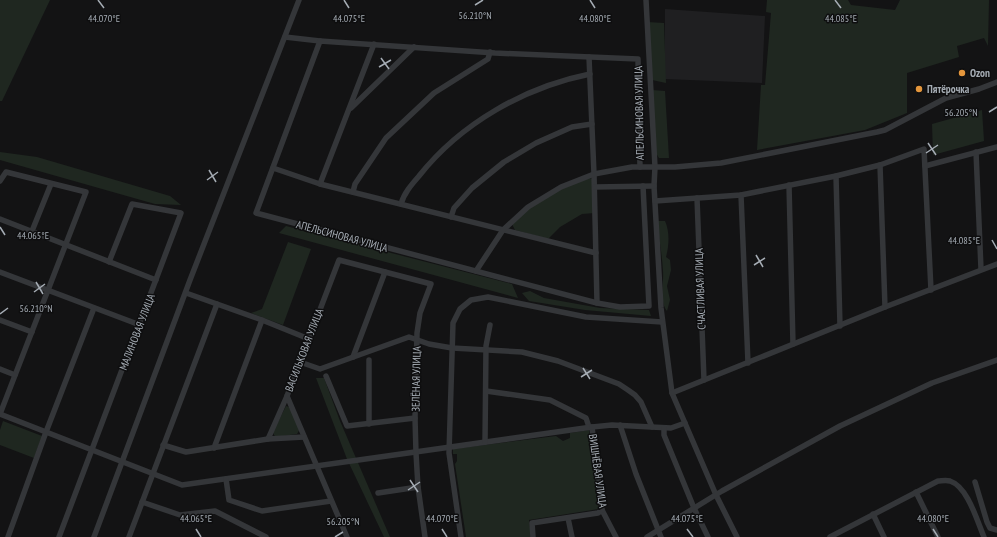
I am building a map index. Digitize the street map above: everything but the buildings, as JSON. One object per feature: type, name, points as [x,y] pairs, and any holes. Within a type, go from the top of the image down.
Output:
[{"type":"street","points":[[94,537],[299,0]]},
{"type":"street","points":[[646,0],[655,167],[654,186],[662,322],[672,393],[716,495],[737,537]]},
{"type":"street","points":[[285,37],[320,41]]},
{"type":"street","name":"АПЕЛЬСИНОВАЯ УЛИЦА","points":[[640,167],[638,59],[490,52],[320,41],[256,213],[597,303],[620,306],[649,306],[643,186]]},
{"type":"street","points":[[320,184],[374,44]]},
{"type":"street","points":[[350,109],[414,47]]},
{"type":"street","points":[[353,192],[355,184],[386,138],[434,93],[488,59],[490,52]]},
{"type":"street","points":[[590,57],[595,187],[597,303]]},
{"type":"street","points":[[402,204],[402,199],[408,190],[428,165],[462,133],[500,107],[532,92],[574,77],[590,74]]},
{"type":"street","name":"АПЕЛЬСИНОВАЯ УЛИЦА","points":[[476,271],[503,230],[528,207],[561,187],[594,174],[632,167],[696,166],[721,163],[877,132],[885,130],[946,98],[979,89],[997,82]]},
{"type":"street","points":[[451,217],[454,208],[472,188],[504,162],[536,143],[572,127],[592,124]]},
{"type":"street","points":[[925,166],[997,147]]},
{"type":"street","points":[[655,201],[740,195],[836,176],[880,165],[924,149],[931,290]]},
{"type":"street","points":[[976,152],[981,269]]},
{"type":"street","points":[[880,165],[885,307]]},
{"type":"street","points":[[273,168],[320,184],[596,253]]},
{"type":"street","points":[[0,181],[6,172],[86,192],[0,414]]},
{"type":"street","points":[[836,176],[840,326]]},
{"type":"street","points":[[32,231],[51,184]]},
{"type":"street","points":[[789,185],[793,344]]},
{"type":"street","points":[[595,187],[654,186]]},
{"type":"street","points":[[740,195],[748,363]]},
{"type":"street","name":"СЧАСТЛИВАЯ УЛИЦА","points":[[697,198],[704,380]]},
{"type":"street","name":"МАЛИНОВАЯ УЛИЦА","points":[[59,537],[181,213],[132,204],[109,262]]},
{"type":"street","points":[[0,219],[156,280]]},
{"type":"street","name":"ВАСИЛЬКОВАЯ УЛИЦА","points":[[268,439],[287,396],[339,260],[385,272]]},
{"type":"street","points":[[672,393],[885,307],[997,264]]},
{"type":"street","points":[[0,272],[140,325]]},
{"type":"street","points":[[353,357],[385,272],[431,284],[420,314],[417,339]]},
{"type":"street","points":[[186,293],[262,320],[308,339]]},
{"type":"street","points":[[461,537],[449,447],[453,323],[460,309],[471,300],[488,297],[586,317],[662,322]]},
{"type":"street","points":[[129,537],[217,304]]},
{"type":"street","points":[[8,537],[46,432],[94,308]]},
{"type":"street","points":[[0,320],[32,332]]},
{"type":"street","points":[[214,448],[262,320]]},
{"type":"street","points":[[485,442],[486,346],[490,325]]},
{"type":"street","points":[[300,362],[320,369],[409,337],[429,344],[452,348],[522,352],[550,359],[619,384],[635,394],[641,402],[652,427]]},
{"type":"street","name":"ЗЕЛЁНАЯ УЛИЦА","points":[[417,339],[415,418],[416,453],[418,487],[425,537]]},
{"type":"street","points":[[369,360],[369,424]]},
{"type":"street","points":[[647,537],[793,450],[840,426],[932,383],[997,360]]},
{"type":"street","points":[[0,369],[15,375]]},
{"type":"street","name":"ЗЕЛЁНАЯ УЛИЦА","points":[[326,376],[347,426],[415,418]]},
{"type":"street","name":"ВИШНЁВАЯ УЛИЦА","points":[[486,391],[550,400],[586,418],[590,427],[602,510],[616,537]]},
{"type":"street","points":[[287,396],[347,537]]},
{"type":"street","name":"ВИШНЁВАЯ УЛИЦА","points":[[0,414],[122,463],[182,485],[416,453],[590,427],[620,425],[671,428],[685,423]]},
{"type":"street","points":[[620,425],[636,474],[661,537]]},
{"type":"street","points":[[664,428],[664,435],[694,508],[708,537]]},
{"type":"street","points":[[163,445],[186,452],[268,439],[304,437]]},
{"type":"street","points":[[226,479],[229,500],[262,511],[331,501]]},
{"type":"street","points":[[830,537],[938,481],[949,481],[957,485],[971,504],[984,537]]},
{"type":"street","points":[[975,482],[986,522],[990,528],[997,530]]},
{"type":"street","points":[[378,493],[418,487]]},
{"type":"street","points":[[916,492],[938,537]]},
{"type":"street","points":[[142,502],[180,515],[215,511],[266,537]]},
{"type":"street","points":[[533,537],[532,524],[598,513],[602,510]]},
{"type":"street","points":[[873,514],[884,537]]},
{"type":"street","points":[[568,518],[572,537]]},
{"type":"shaded area","points":[[0,0],[50,0],[2,101],[0,101]]},
{"type":"shaded area","points":[[767,0],[848,0],[851,5],[895,10],[900,0],[989,0],[988,46],[984,38],[957,46],[959,57],[907,73],[907,113],[865,130],[757,150],[761,85],[765,85],[771,13],[766,12]]},
{"type":"shaded area","points":[[665,9],[765,16],[762,83],[665,79]]},
{"type":"shaded area","points":[[647,22],[664,23],[666,83],[652,80]]},
{"type":"shaded area","points":[[652,90],[665,91],[669,158],[659,158],[653,148]]},
{"type":"shaded area","points":[[982,110],[984,141],[933,155],[932,124]]},
{"type":"shaded area","points":[[0,152],[37,157],[170,196],[181,205],[155,204],[0,160]]},
{"type":"shaded area","points":[[588,178],[593,179],[595,213],[582,214],[560,227],[548,239],[515,230],[512,224],[525,211],[552,193]]},
{"type":"shaded area","points":[[657,221],[665,221],[668,234],[666,257],[670,260],[671,270],[667,286],[670,300],[667,311],[662,297],[663,271]]},
{"type":"shaded area","points":[[286,226],[512,284],[518,298],[279,233]]},
{"type":"shaded area","points":[[288,242],[311,249],[283,325],[251,313],[262,309]]},
{"type":"shaded area","points":[[530,291],[544,298],[600,308],[649,310],[651,316],[585,310],[529,301],[522,293]]},
{"type":"shaded area","points":[[316,378],[324,378],[340,421],[390,537],[384,537],[347,459]]},
{"type":"shaded area","points":[[286,406],[289,407],[300,429],[297,434],[276,437],[273,432]]},
{"type":"shaded area","points":[[3,421],[42,436],[34,458],[0,445],[0,430]]},
{"type":"shaded area","points":[[589,430],[599,509],[529,520],[531,537],[466,537],[455,464],[457,461],[457,454],[453,454],[453,449],[556,436],[563,441],[570,438],[570,433]]},
{"type":"place","name":"Ozon","points":[[962,73]]},
{"type":"place","name":"Пятёрочка","points":[[919,89]]}]
